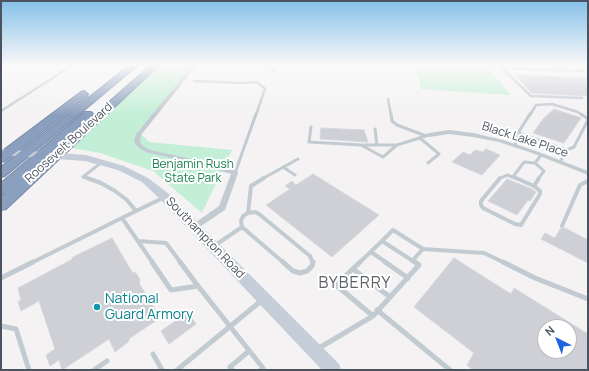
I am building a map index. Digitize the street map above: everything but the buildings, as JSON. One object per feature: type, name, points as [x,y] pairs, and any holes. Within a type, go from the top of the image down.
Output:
[{"type":"highway","points":[[3,154],[99,82]]},
{"type":"highway","name":"Roosevelt Boulevard","points":[[1,173],[113,82]]},
{"type":"highway","name":"Roosevelt Boulevard","points":[[1,190],[126,82]]},
{"type":"highway","name":"Roosevelt Boulevard","points":[[1,205],[136,82]]},
{"type":"street","points":[[181,82],[146,124],[138,135],[137,142],[141,147],[148,151],[194,161],[235,173],[222,208],[195,228]]},
{"type":"street","name":"Black Lake Place","points":[[427,135],[449,132],[473,135],[514,146],[588,173]]},
{"type":"street","name":"Southampton Road","points":[[3,154],[25,153],[86,158],[102,162],[137,175],[152,185],[165,197],[333,370]]},
{"type":"lane","points":[[1,111],[47,82]]},
{"type":"lane","points":[[226,82],[253,82]]},
{"type":"lane","points":[[235,173],[265,89],[257,82]]},
{"type":"lane","points":[[517,82],[531,96],[582,98]]},
{"type":"lane","points":[[388,98],[392,121],[397,125],[427,135]]},
{"type":"lane","points":[[514,146],[518,133],[536,105],[552,104],[578,112],[586,116],[588,120],[574,147],[567,150],[560,162]]},
{"type":"lane","points":[[311,127],[309,142],[361,145],[397,145],[427,135]]},
{"type":"lane","points":[[374,129],[377,145]]},
{"type":"lane","points":[[518,133],[567,150]]},
{"type":"lane","points":[[420,138],[439,154],[428,163]]},
{"type":"lane","points":[[361,145],[383,157],[397,145]]},
{"type":"lane","points":[[535,162],[541,155]]},
{"type":"lane","points":[[248,213],[251,186],[298,159]]},
{"type":"lane","points":[[102,162],[83,177],[101,183],[115,191],[127,200],[136,211]]},
{"type":"lane","points":[[513,177],[524,162],[535,162],[544,171],[534,186]]},
{"type":"lane","points":[[283,167],[295,175]]},
{"type":"lane","points":[[501,176],[513,177],[534,186],[540,191],[540,194],[521,225],[515,224],[483,208],[480,205],[481,201],[501,176]]},
{"type":"lane","points":[[562,226],[580,185],[588,181]]},
{"type":"lane","points":[[1,278],[165,197]]},
{"type":"lane","points":[[255,212],[310,256],[313,261],[312,266],[307,271],[300,273],[293,271],[242,227],[241,221],[243,216],[248,213],[255,212]]},
{"type":"lane","points":[[122,218],[171,290],[198,286]]},
{"type":"lane","points":[[213,246],[242,227]]},
{"type":"lane","points":[[373,316],[336,285],[393,230],[423,249],[484,253],[535,278],[588,299]]},
{"type":"lane","points":[[314,351],[373,316],[419,265],[382,241]]},
{"type":"lane","points":[[138,242],[166,243],[262,368],[261,370]]},
{"type":"lane","points":[[412,261],[423,249]]},
{"type":"lane","points":[[371,252],[408,278]]},
{"type":"lane","points":[[353,269],[390,297]]},
{"type":"lane","points":[[177,370],[264,299]]},
{"type":"lane","points":[[378,310],[450,370]]},
{"type":"lane","points":[[1,326],[16,329],[29,370]]},
{"type":"lane","points":[[232,370],[230,367],[249,351]]},
{"type":"lane","points":[[153,354],[162,370]]},
{"type":"lane","points":[[94,370],[107,361]]},
{"type":"green space","name":"Benjamin Rush State Park","points":[[138,82],[181,82],[138,131],[149,142],[232,150],[202,213],[153,171],[100,153],[71,148]]},
{"type":"green space","points":[[419,82],[500,82],[510,95],[421,89]]},
{"type":"place","name":"National Guard Armory","points":[[97,307]]},
{"type":"district","name":"BYBERRY","points":[[355,284]]}]
